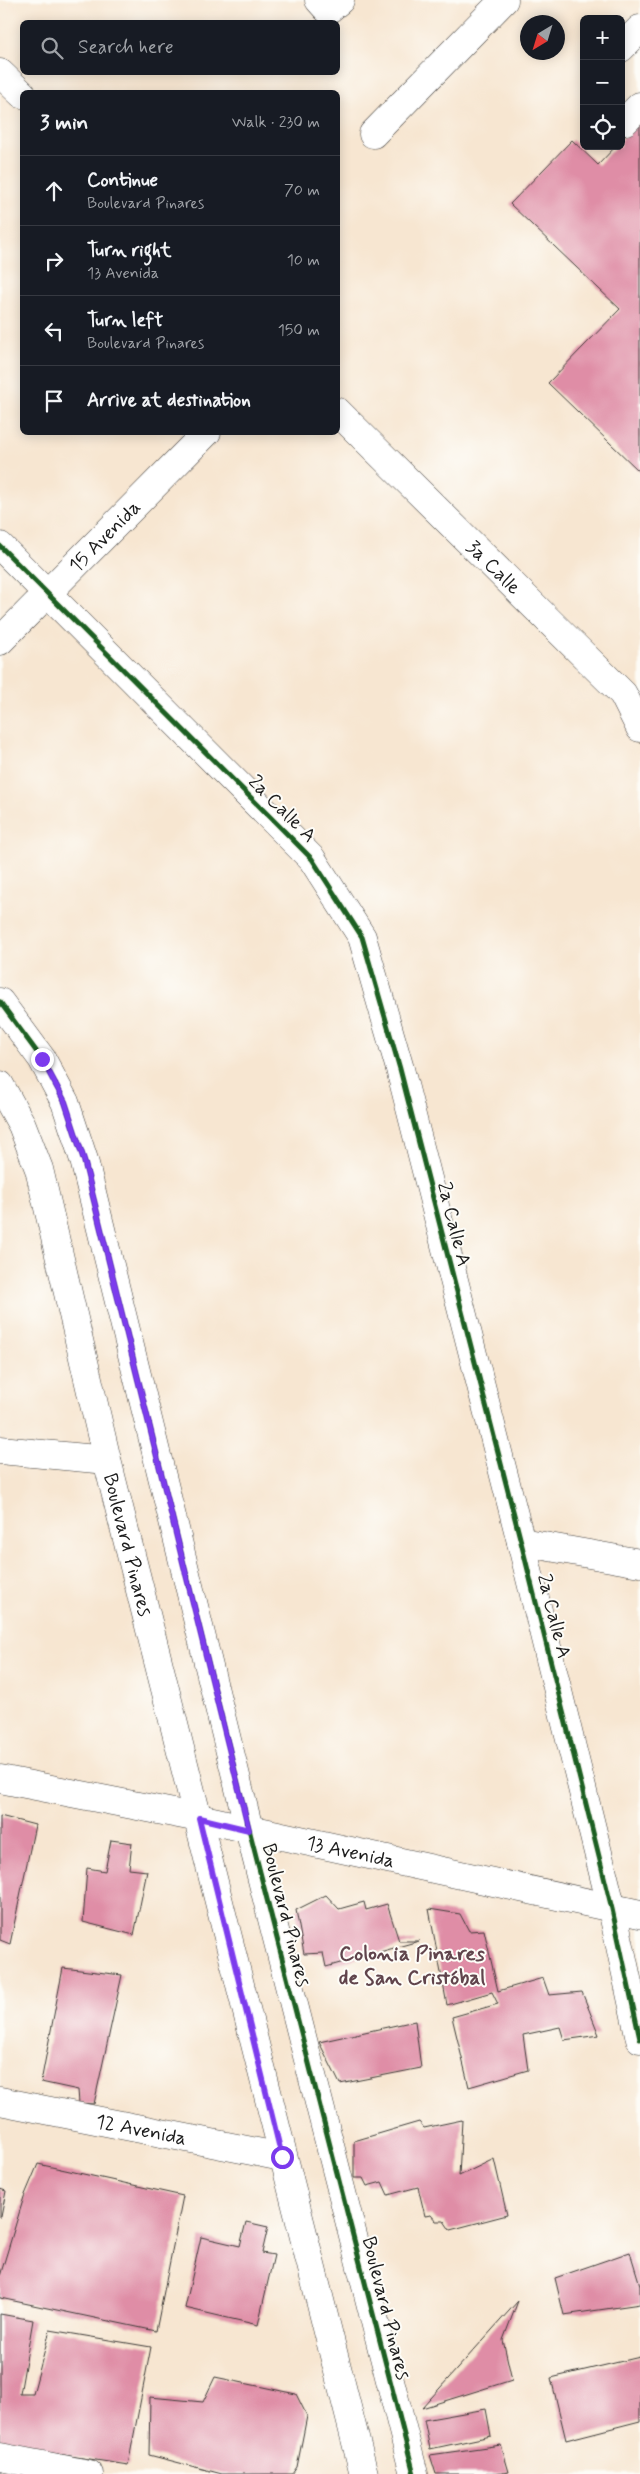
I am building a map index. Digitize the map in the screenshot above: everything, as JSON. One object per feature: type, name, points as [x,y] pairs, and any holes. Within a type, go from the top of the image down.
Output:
[{"type":"street","points":[[319,0],[328,10],[340,0]]},
{"type":"street","points":[[373,134],[504,0]]},
{"type":"street","points":[[625,44],[640,29]]},
{"type":"street","points":[[0,73],[20,92]]},
{"type":"street","points":[[625,121],[640,106]]},
{"type":"street","name":"3a Calle","points":[[340,414],[624,694],[640,728]]},
{"type":"street","name":"15 Avenida","points":[[0,641],[204,435]]},
{"type":"street","name":"2a Calle A","points":[[0,546],[312,859],[362,937],[400,1069],[521,1542],[612,1909],[640,2039]]},
{"type":"street","name":"Boulevard Pinares","points":[[0,1002],[42,1059],[60,1093],[84,1160],[249,1830],[414,2474]]},
{"type":"street","name":"Boulevard Pinares","points":[[0,1085],[22,1125],[39,1169],[107,1460],[199,1818],[282,2157],[364,2474]]},
{"type":"street","points":[[0,1450],[107,1460]]},
{"type":"street","points":[[521,1542],[640,1563]]},
{"type":"street","name":"13 Avenida","points":[[0,1779],[199,1818],[640,1914]]},
{"type":"street","name":"12 Avenida","points":[[0,2101],[282,2157]]},
{"type":"street","points":[[0,2457],[88,2474]]},
{"type":"building","points":[[640,121],[640,472],[548,383],[620,309],[510,204],[572,140],[580,150],[582,150],[598,165],[612,150],[625,150],[625,136]]},
{"type":"building","points":[[0,1816],[35,1825],[10,1944],[0,1940]]},
{"type":"building","points":[[111,1840],[132,1843],[129,1869],[147,1871],[134,1935],[83,1922],[87,1868],[105,1871]]},
{"type":"building","points":[[326,1895],[339,1909],[364,1902],[366,1910],[387,1904],[399,1941],[419,1941],[326,1967],[323,1953],[304,1954],[296,1910]]},
{"type":"building","points":[[429,1909],[460,1914],[469,1931],[484,1930],[498,1991],[543,1978],[549,1995],[582,1992],[599,2035],[564,2040],[560,2027],[523,2035],[528,2070],[469,2087],[452,2017],[498,2004],[492,1992],[447,2005]]},
{"type":"building","points":[[63,1968],[122,1975],[94,2104],[79,2103],[78,2090],[41,2082]]},
{"type":"building","points":[[415,2021],[421,2068],[340,2084],[319,2042]]},
{"type":"building","points":[[462,2120],[459,2176],[494,2159],[507,2215],[450,2230],[444,2221],[436,2221],[431,2215],[425,2216],[418,2187],[388,2195],[382,2182],[367,2186],[363,2178],[354,2178],[354,2141],[419,2122],[424,2128]]},
{"type":"building","points":[[38,2164],[183,2196],[156,2331],[0,2298],[0,2276],[24,2197]]},
{"type":"building","points":[[0,2189],[6,2191],[1,2217],[0,2217]]},
{"type":"building","points":[[246,2222],[268,2227],[262,2253],[274,2255],[258,2325],[185,2308],[201,2237],[240,2246]]},
{"type":"building","points":[[630,2252],[640,2285],[640,2304],[564,2315],[555,2278]]},
{"type":"building","points":[[518,2301],[503,2340],[512,2380],[422,2408]]},
{"type":"building","points":[[0,2314],[33,2320],[20,2394],[33,2394],[50,2330],[151,2347],[128,2465],[0,2445]]},
{"type":"building","points":[[640,2357],[640,2421],[566,2440],[551,2378]]},
{"type":"building","points":[[215,2377],[296,2394],[307,2416],[297,2467],[292,2474],[222,2474],[149,2455],[150,2397],[203,2402]]},
{"type":"building","points":[[486,2409],[491,2436],[430,2449],[424,2420]]},
{"type":"building","points":[[501,2445],[509,2472],[496,2474],[436,2474],[430,2455]]},
{"type":"cycle path","points":[[0,546],[312,859],[362,937],[400,1069],[521,1542],[612,1909],[640,2039]]},
{"type":"cycle path","points":[[0,1002],[42,1059],[65,1102],[84,1160],[249,1829],[414,2474]]},
{"type":"district","name":"Colonia Pinares de San Cristóbal","points":[[412,1965]]},
{"type":"route","points":[[42,1059],[65,1102],[84,1160],[249,1830],[199,1818],[282,2157]]}]
